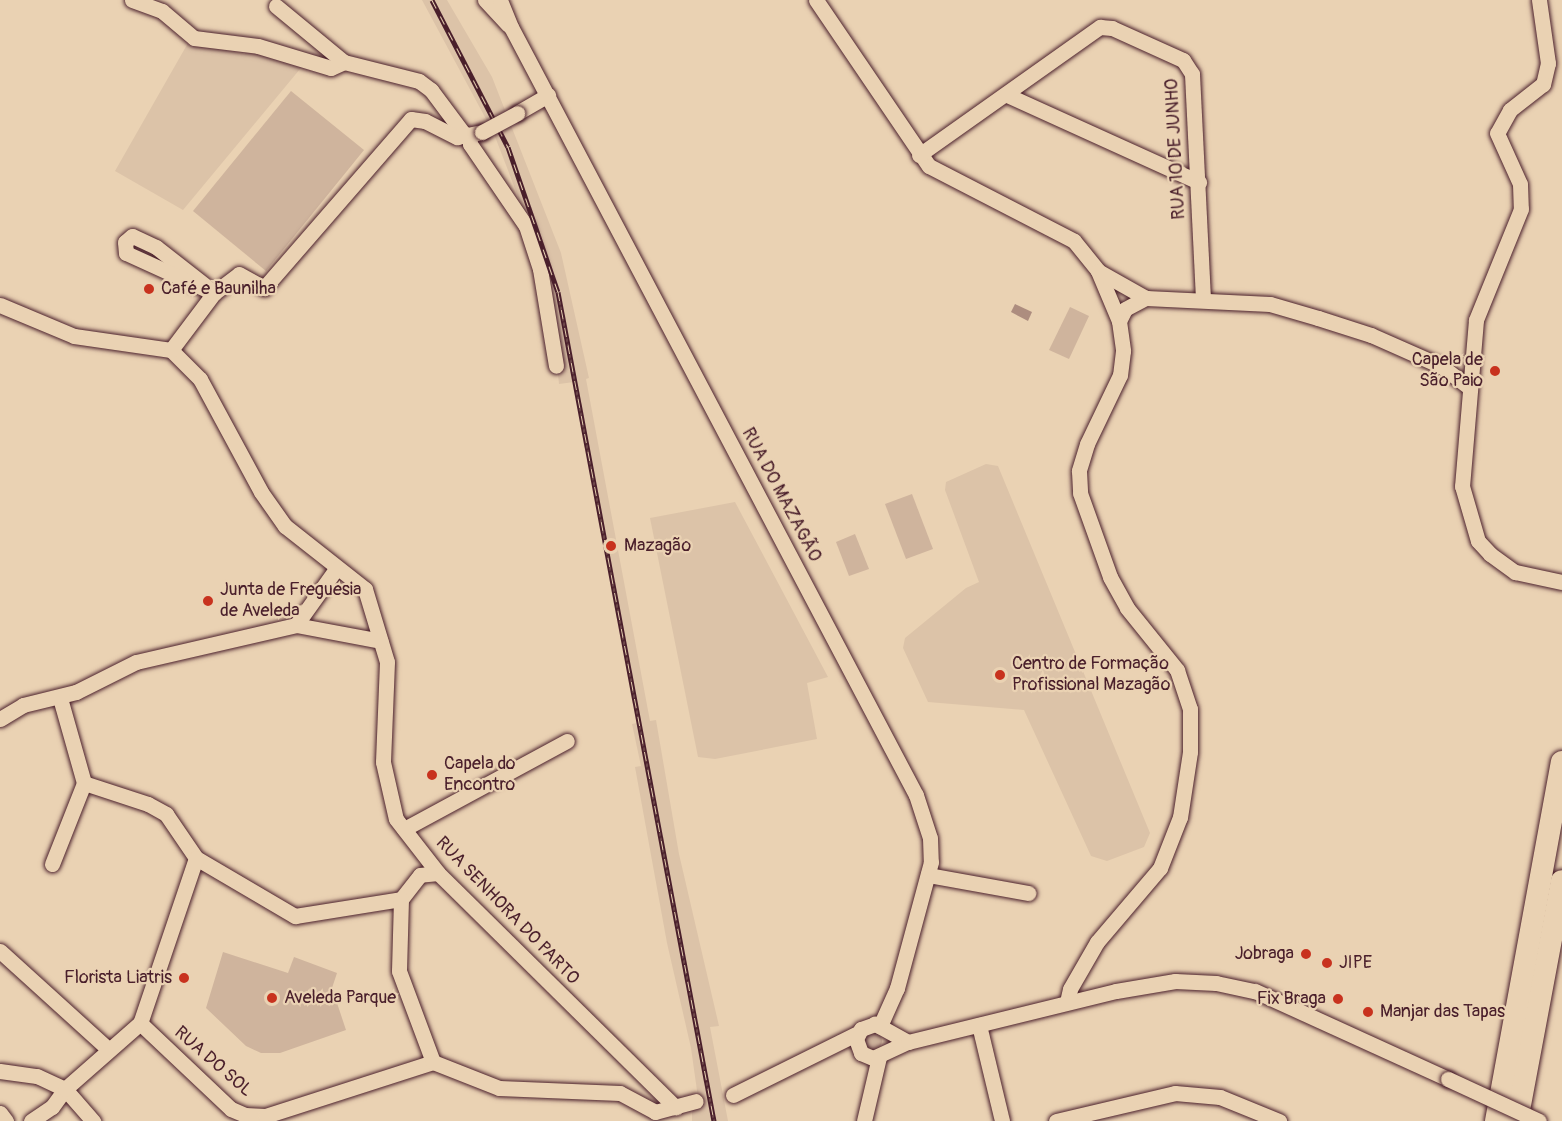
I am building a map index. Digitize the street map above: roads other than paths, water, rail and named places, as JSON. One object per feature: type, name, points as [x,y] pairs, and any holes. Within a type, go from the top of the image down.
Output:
[{"type":"highway","points":[[1496,1121],[1562,762]]},
{"type":"highway","points":[[1517,1121],[1562,881]]},
{"type":"street","points":[[132,0],[162,11],[194,38],[258,46],[331,68],[344,62]]},
{"type":"street","points":[[485,0],[511,27]]},
{"type":"street","name":"RUA DO MAZAGÃO","points":[[500,0],[511,27],[916,795],[930,838],[928,875],[897,988],[883,1029]]},
{"type":"street","points":[[816,0],[919,155],[942,175],[1055,229],[1084,251],[1098,271],[1119,321],[1123,351],[1120,375],[1087,444],[1079,471],[1080,493],[1115,586],[1128,608],[1177,670],[1190,709],[1190,752],[1180,817],[1160,868],[1097,942],[1070,989],[1067,1002]]},
{"type":"street","points":[[1539,0],[1548,63],[1543,84],[1510,110],[1497,133],[1520,184],[1521,209],[1476,320],[1468,386],[1462,486],[1478,541],[1515,572],[1562,582]]},
{"type":"street","points":[[276,6],[344,62],[419,81],[431,90],[463,133],[475,134]]},
{"type":"street","name":"RUA 10 DE JUNHO","points":[[919,155],[1007,95],[1093,30],[1102,26],[1112,28],[1190,67],[1203,299]]},
{"type":"street","points":[[0,305],[74,336],[171,350],[210,290],[239,274],[264,288],[411,119],[425,121],[446,134],[475,134],[548,95]]},
{"type":"street","points":[[1007,95],[1198,182]]},
{"type":"street","points":[[475,134],[470,144],[526,226],[540,269],[556,366]]},
{"type":"street","points":[[132,236],[156,247],[210,290],[126,253],[125,242],[132,236]]},
{"type":"street","points":[[1098,271],[1146,298],[1270,304],[1318,318],[1371,335],[1441,366],[1468,386]]},
{"type":"street","points":[[1119,321],[1125,309],[1146,298]]},
{"type":"street","name":"RUA SENHORA DO PARTO","points":[[171,350],[200,379],[261,492],[285,526],[336,569],[365,589],[387,662],[383,762],[396,819],[438,873],[677,1114]]},
{"type":"street","points":[[296,625],[336,569]]},
{"type":"street","points":[[0,719],[23,705],[60,698],[136,662],[296,625],[381,641]]},
{"type":"street","points":[[52,864],[84,783],[60,698]]},
{"type":"street","points":[[420,875],[406,832],[567,741]]},
{"type":"street","points":[[84,783],[148,804],[166,814],[196,858],[295,916],[401,899]]},
{"type":"street","points":[[31,1121],[52,1107],[65,1089],[107,1048],[140,1023],[196,858]]},
{"type":"street","points":[[438,873],[420,875],[401,899],[399,971],[433,1062],[499,1088],[540,1092],[586,1088],[620,1093],[655,1112],[677,1114],[696,1101]]},
{"type":"street","points":[[928,875],[1028,893]]},
{"type":"street","points":[[0,951],[107,1048]]},
{"type":"street","points":[[861,1053],[882,1054],[908,1042],[1067,1002],[1175,981],[1215,982],[1255,991],[1539,1121]]},
{"type":"street","name":"RUA DO SOL","points":[[140,1023],[231,1109],[245,1115],[265,1116],[433,1062]]},
{"type":"street","points":[[733,1095],[858,1033],[870,1024],[908,1042]]},
{"type":"street","points":[[979,1025],[1002,1121]]},
{"type":"street","points":[[864,1121],[882,1054],[890,1041],[883,1029]]},
{"type":"street","points":[[858,1033],[856,1045],[861,1053],[871,1095]]},
{"type":"street","points":[[0,1071],[37,1076],[65,1089],[93,1121]]},
{"type":"street","points":[[1056,1121],[1080,1118],[1175,1093],[1220,1097],[1279,1121]]},
{"type":"street","points":[[0,1113],[6,1121]]},
{"type":"railway","points":[[432,0],[508,147],[558,292],[714,1121]]},
{"type":"place","name":"Café e Baunilha","points":[[149,289]]},
{"type":"place","name":"Capela de São Paio","points":[[1495,371]]},
{"type":"place","name":"Mazagão","points":[[611,546]]},
{"type":"place","name":"Junta de Freguesia de Aveleda","points":[[208,601]]},
{"type":"place","name":"Centro de Formação Profissional Mazagão","points":[[1000,675]]},
{"type":"place","name":"Capela do Encontro","points":[[432,775]]},
{"type":"place","name":"Jobraga","points":[[1306,954]]},
{"type":"place","name":"JIPE","points":[[1327,963]]},
{"type":"place","name":"Florista Liatris","points":[[184,978]]},
{"type":"place","name":"Aveleda Parque","points":[[272,998]]},
{"type":"place","name":"Fix Braga","points":[[1338,999]]},
{"type":"place","name":"Manjar das Tapas","points":[[1368,1012]]}]
